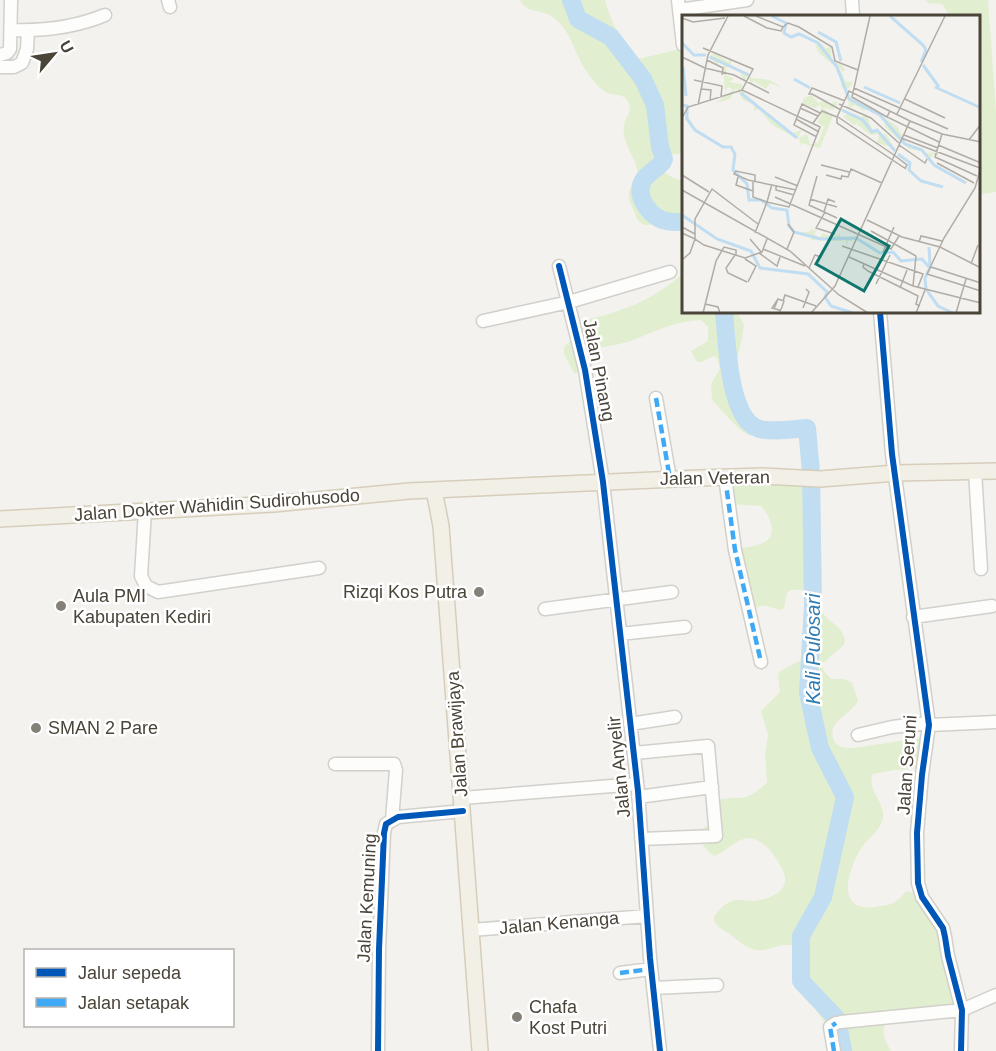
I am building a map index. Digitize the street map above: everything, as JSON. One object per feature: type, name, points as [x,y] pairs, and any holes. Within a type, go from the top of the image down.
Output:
[{"type":"main road","name":"Jalan Veteran","points":[[434,490],[725,477],[762,476],[813,479],[896,473],[996,471]]},
{"type":"main road","name":"Jalan Dokter Wahidin Sudirohusodo","points":[[0,519],[274,504],[434,490]]},
{"type":"main road","name":"Jalan Brawijaya","points":[[434,490],[441,526],[480,1051]]},
{"type":"street","points":[[0,55],[7,53],[10,49],[11,0]]},
{"type":"street","points":[[682,35],[679,5],[745,0]]},
{"type":"street","points":[[852,0],[853,15]]},
{"type":"street","points":[[12,30],[28,31],[82,23],[105,15]]},
{"type":"street","points":[[0,67],[14,68],[22,63],[27,49],[28,31]]},
{"type":"street","name":"Jalan Pinang","points":[[559,266],[585,370],[603,482]]},
{"type":"street","points":[[483,321],[569,302],[670,272]]},
{"type":"street","name":"Jalan Seruni","points":[[880,314],[892,454],[928,724],[917,832],[918,883],[922,897],[943,928],[962,1010],[961,1051]]},
{"type":"street","points":[[656,398],[670,479]]},
{"type":"street","points":[[975,471],[981,569]]},
{"type":"street","points":[[725,477],[735,550],[761,662]]},
{"type":"street","name":"Jalan Anyelir","points":[[603,482],[634,753],[651,969],[660,1051]]},
{"type":"street","points":[[145,511],[141,576],[146,586],[158,592],[319,567]]},
{"type":"street","points":[[545,609],[672,592]]},
{"type":"street","points":[[913,617],[992,606]]},
{"type":"street","points":[[620,634],[685,627]]},
{"type":"street","points":[[630,724],[675,717]]},
{"type":"street","points":[[858,735],[892,727],[996,722]]},
{"type":"street","points":[[634,753],[708,746],[716,836],[641,839]]},
{"type":"street","points":[[335,764],[394,765],[396,767],[392,820]]},
{"type":"street","name":"Jalan Kemuning","points":[[378,1051],[379,949],[386,824],[392,820],[462,805],[637,784]]},
{"type":"street","points":[[638,797],[712,787]]},
{"type":"street","name":"Jalan Kenanga","points":[[471,930],[647,916]]},
{"type":"street","points":[[620,973],[651,969]]},
{"type":"street","points":[[653,988],[717,985]]},
{"type":"street","points":[[834,1051],[830,1027],[838,1023],[962,1010],[996,995]]},
{"type":"green space","points":[[520,0],[605,0],[630,61],[682,48],[682,153],[670,155],[663,153],[663,171],[682,180],[682,223],[644,225],[637,219],[629,196],[636,179],[637,169],[624,137],[624,125],[630,110],[627,100],[623,96],[606,92],[595,83],[585,69],[566,31],[554,18],[523,5]]},
{"type":"green space","points":[[926,0],[988,0],[996,112],[996,192],[981,194],[981,15],[949,15],[942,4],[928,3]]},
{"type":"green space","points":[[682,274],[682,314],[738,314],[744,325],[736,364],[735,384],[740,404],[757,426],[750,436],[739,429],[712,400],[711,384],[720,369],[717,358],[714,356],[697,362],[691,351],[708,341],[708,327],[701,320],[675,324],[624,343],[588,349],[577,373],[574,373],[564,354],[564,347],[577,334],[584,320],[625,309],[650,297]]},
{"type":"green space","points":[[725,477],[813,479],[812,562],[822,611],[841,630],[845,640],[844,645],[823,663],[823,670],[831,679],[844,679],[852,683],[858,700],[834,726],[832,732],[836,744],[853,748],[927,737],[923,768],[873,774],[872,785],[883,812],[883,818],[880,826],[858,854],[848,880],[848,889],[854,903],[862,907],[892,903],[906,891],[915,893],[938,920],[962,1010],[894,1018],[884,1025],[885,1039],[891,1051],[828,1051],[830,1050],[831,1033],[811,1002],[801,981],[801,949],[789,945],[765,950],[751,948],[743,945],[719,927],[714,917],[729,902],[767,898],[778,893],[785,884],[779,863],[760,842],[748,838],[714,856],[704,845],[699,831],[710,824],[718,801],[750,795],[767,782],[765,756],[768,735],[761,711],[780,692],[778,676],[780,671],[800,661],[811,648],[813,605],[802,590],[790,590],[787,593],[784,608],[780,610],[762,606],[749,610],[735,550],[763,543],[768,540],[772,530],[761,506],[729,504]]},
{"type":"waterway","name":"Kali Pulosari","points":[[571,0],[578,19],[611,37],[643,79],[655,105],[660,147],[664,159],[644,179],[641,185],[641,196],[651,212],[660,219],[682,222]]},
{"type":"waterway","name":"Kali Pulosari","points":[[724,314],[731,376],[740,409],[747,421],[757,428],[768,430],[807,428],[811,472],[813,605],[808,693],[820,748],[845,797],[823,897],[801,936],[801,981],[837,1019],[843,1051]]},
{"type":"marked path","points":[[656,398],[670,479]]},
{"type":"marked path","points":[[725,477],[735,550],[761,662]]},
{"type":"marked path","points":[[620,973],[651,969]]},
{"type":"marked path","points":[[834,1051],[830,1027],[836,1023]]},
{"type":"cycle path","points":[[559,266],[585,370],[603,482],[638,791],[650,958],[660,1051]]},
{"type":"cycle path","points":[[880,314],[892,454],[929,725],[917,833],[918,883],[922,897],[943,928],[962,1010],[961,1051]]},
{"type":"cycle path","points":[[378,1051],[379,949],[386,824],[398,817],[463,811]]},
{"type":"place","name":"Rizqi Kos Putra","points":[[479,592]]},
{"type":"place","name":"Aula PMI Kabupaten Kediri","points":[[61,606]]},
{"type":"place","name":"SMAN 2 Pare","points":[[36,728]]},
{"type":"place","name":"Chafa Kost Putri","points":[[517,1017]]}]
